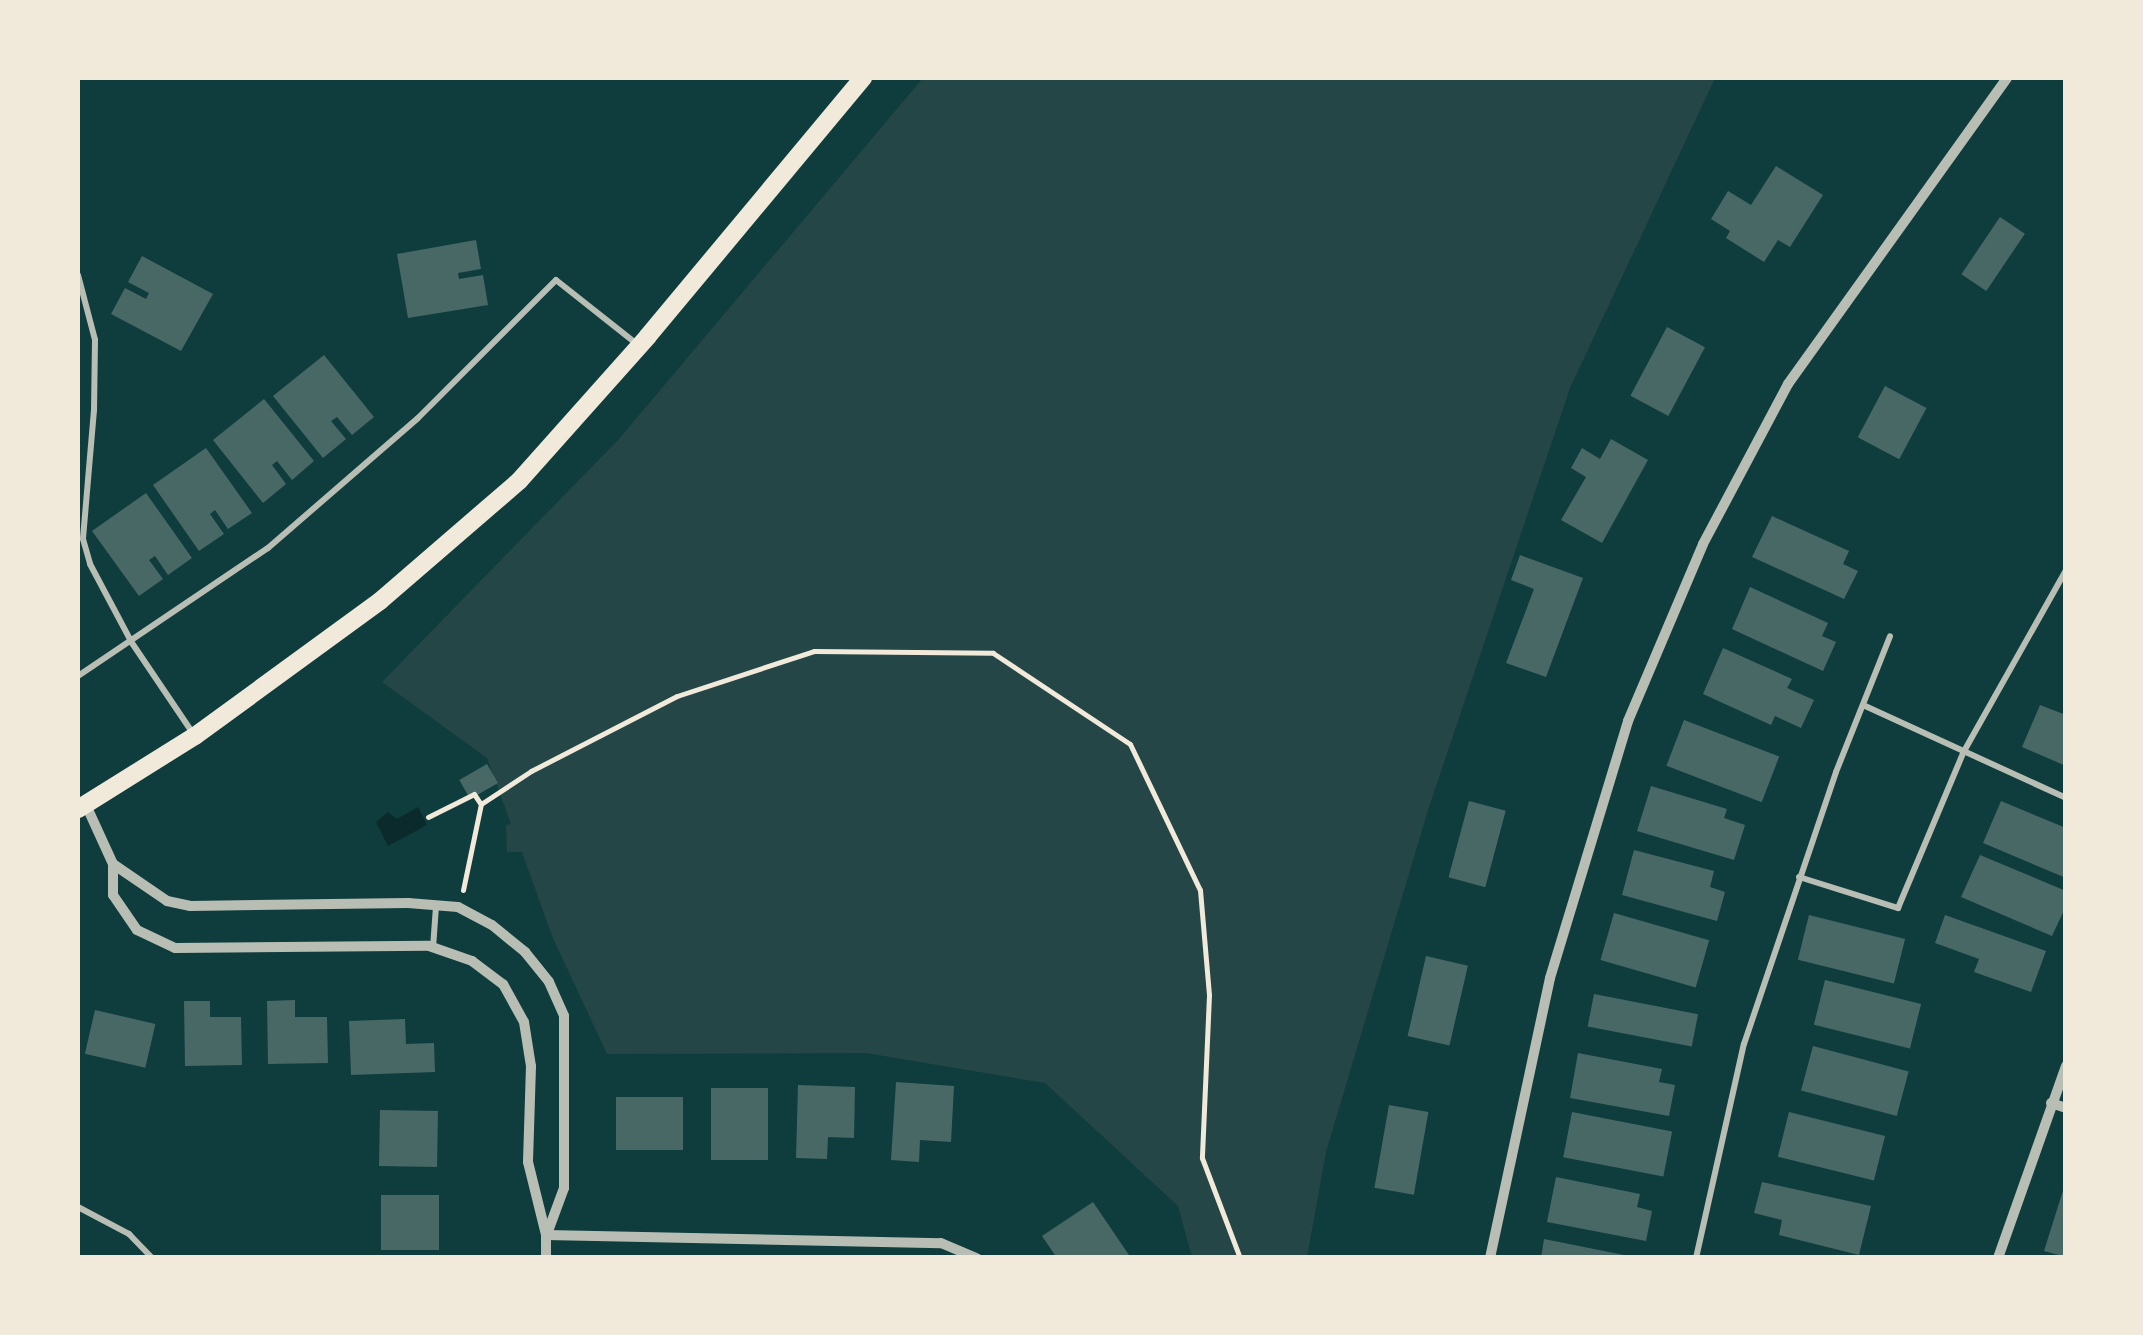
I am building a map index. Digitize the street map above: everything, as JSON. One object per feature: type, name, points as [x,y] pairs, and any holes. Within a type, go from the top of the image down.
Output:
[{"type":"main road","points":[[82,807],[195,736],[380,601],[520,480],[640,346],[863,78]]},
{"type":"street","points":[[1490,1258],[1560,946],[1628,721],[1703,544],[1788,384],[2006,78]]},
{"type":"street","points":[[82,807],[113,864],[167,901],[190,906],[458,907],[492,925],[524,952],[548,982],[564,1016],[564,1188],[546,1235]]},
{"type":"street","points":[[113,864],[113,896],[136,930],[175,948],[371,944],[433,948],[472,961],[504,984],[524,1022],[531,1066],[528,1162],[546,1235],[546,1258]]},
{"type":"street","points":[[1998,1258],[2066,1066]]},
{"type":"street","points":[[2051,1103],[2066,1108]]},
{"type":"street","points":[[546,1235],[941,1243],[977,1258]]},
{"type":"lane","points":[[78,275],[95,340],[96,389],[83,539],[90,564],[132,643],[195,736]]},
{"type":"lane","points":[[78,676],[268,548],[418,418],[556,280],[640,346]]},
{"type":"lane","points":[[1800,878],[1898,908],[1963,753],[2066,570]]},
{"type":"lane","points":[[1696,1258],[1744,1044],[1800,878],[1890,636]]},
{"type":"lane","points":[[1863,705],[2066,798]]},
{"type":"lane","points":[[433,948],[436,905]]},
{"type":"lane","points":[[78,1207],[129,1234],[152,1258]]},
{"type":"path","points":[[458,907],[481,804],[531,771],[677,696],[814,651],[993,653],[1130,744],[1200,890],[1209,995],[1202,1158],[1240,1258]]},
{"type":"path","points":[[428,817],[474,794],[481,804]]},
{"type":"shaded area","points":[[923,78],[1715,78],[1570,388],[1428,810],[1326,1152],[1307,1257],[1192,1257],[1178,1206],[1045,1083],[866,1053],[607,1054],[552,936],[522,852],[507,852],[506,825],[511,824],[487,758],[382,682],[619,439]]},
{"type":"shaded area","points":[[418,807],[427,825],[388,846],[376,822],[388,812],[397,819]]},
{"type":"building","points":[[1776,166],[1823,195],[1790,247],[1778,240],[1764,262],[1726,238],[1730,231],[1711,219],[1728,191],[1751,205]]},
{"type":"building","points":[[2000,217],[2025,234],[1986,291],[1961,274]]},
{"type":"building","points":[[476,240],[481,269],[458,273],[459,279],[483,275],[488,305],[408,318],[397,254]]},
{"type":"building","points":[[142,256],[213,294],[181,351],[111,314],[125,288],[146,299],[149,293],[128,282]]},
{"type":"building","points":[[1667,327],[1705,347],[1668,416],[1630,396]]},
{"type":"building","points":[[324,355],[374,417],[352,435],[337,417],[331,421],[346,439],[323,458],[273,396]]},
{"type":"building","points":[[1885,386],[1926,408],[1899,459],[1858,437]]},
{"type":"building","points":[[264,399],[314,461],[292,480],[277,461],[272,465],[286,484],[263,503],[213,440]]},
{"type":"building","points":[[1611,439],[1648,460],[1602,543],[1561,520],[1586,477],[1571,468],[1582,448],[1600,459]]},
{"type":"building","points":[[206,448],[252,513],[228,529],[215,510],[210,514],[224,534],[199,551],[153,485]]},
{"type":"building","points":[[146,493],[192,558],[168,575],[155,556],[149,560],[163,579],[139,596],[92,531]]},
{"type":"building","points":[[1772,516],[1849,551],[1843,564],[1858,571],[1844,599],[1752,557]]},
{"type":"building","points":[[1520,555],[1583,578],[1546,677],[1506,663],[1534,589],[1511,580]]},
{"type":"building","points":[[1750,587],[1828,623],[1822,636],[1836,642],[1823,671],[1732,629]]},
{"type":"building","points":[[1723,648],[1792,679],[1787,688],[1814,700],[1801,728],[1775,716],[1771,725],[1703,694]]},
{"type":"building","points":[[2040,705],[2066,715],[2066,766],[2022,747]]},
{"type":"building","points":[[1684,720],[1779,757],[1762,802],[1666,766]]},
{"type":"building","points":[[487,764],[498,783],[470,799],[459,780]]},
{"type":"building","points":[[1651,786],[1727,809],[1724,818],[1745,825],[1734,860],[1637,831]]},
{"type":"building","points":[[1469,801],[1506,811],[1485,887],[1449,877]]},
{"type":"building","points":[[2001,801],[2066,828],[2066,878],[1983,843]]},
{"type":"building","points":[[1634,850],[1714,871],[1710,887],[1725,892],[1717,921],[1622,895]]},
{"type":"building","points":[[1980,855],[2066,891],[2066,906],[2052,936],[1961,897]]},
{"type":"building","points":[[1614,913],[1709,940],[1696,987],[1600,960]]},
{"type":"building","points":[[1809,915],[1905,939],[1894,984],[1798,960]]},
{"type":"building","points":[[1945,915],[2046,951],[2031,992],[1974,972],[1979,959],[1935,943]]},
{"type":"building","points":[[1426,956],[1468,966],[1449,1046],[1408,1036]]},
{"type":"building","points":[[1825,980],[1921,1004],[1910,1049],[1814,1025]]},
{"type":"building","points":[[1594,994],[1698,1014],[1692,1047],[1588,1026]]},
{"type":"building","points":[[295,1000],[295,1017],[327,1017],[328,1063],[268,1064],[267,1001]]},
{"type":"building","points":[[184,1001],[210,1001],[210,1017],[241,1017],[242,1065],[185,1066]]},
{"type":"building","points":[[95,1010],[155,1024],[145,1068],[85,1054]]},
{"type":"building","points":[[405,1019],[406,1044],[434,1043],[435,1072],[351,1075],[349,1021]]},
{"type":"building","points":[[1813,1046],[1909,1072],[1897,1116],[1801,1090]]},
{"type":"building","points":[[1578,1053],[1662,1069],[1659,1082],[1675,1085],[1669,1116],[1570,1098]]},
{"type":"building","points":[[896,1082],[954,1086],[951,1142],[920,1140],[919,1162],[891,1160]]},
{"type":"building","points":[[798,1085],[855,1087],[854,1138],[828,1137],[827,1159],[796,1158]]},
{"type":"building","points":[[711,1088],[768,1088],[768,1160],[711,1160]]},
{"type":"building","points":[[616,1097],[683,1097],[683,1150],[616,1150]]},
{"type":"building","points":[[1389,1105],[1428,1112],[1414,1195],[1374,1188]]},
{"type":"building","points":[[380,1110],[438,1111],[437,1167],[379,1166]]},
{"type":"building","points":[[1572,1112],[1672,1131],[1663,1177],[1563,1157]]},
{"type":"building","points":[[1789,1112],[1885,1136],[1874,1181],[1778,1157]]},
{"type":"building","points":[[1556,1177],[1640,1194],[1637,1207],[1652,1211],[1646,1241],[1547,1222]]},
{"type":"building","points":[[2066,1181],[2066,1257],[2044,1251]]},
{"type":"building","points":[[1762,1182],[1871,1206],[1859,1255],[1779,1235],[1782,1220],[1754,1213]]},
{"type":"building","points":[[381,1195],[439,1195],[439,1250],[381,1250]]},
{"type":"building","points":[[1093,1202],[1131,1258],[1057,1258],[1042,1236]]},
{"type":"building","points":[[1544,1239],[1629,1256],[1541,1258]]}]
